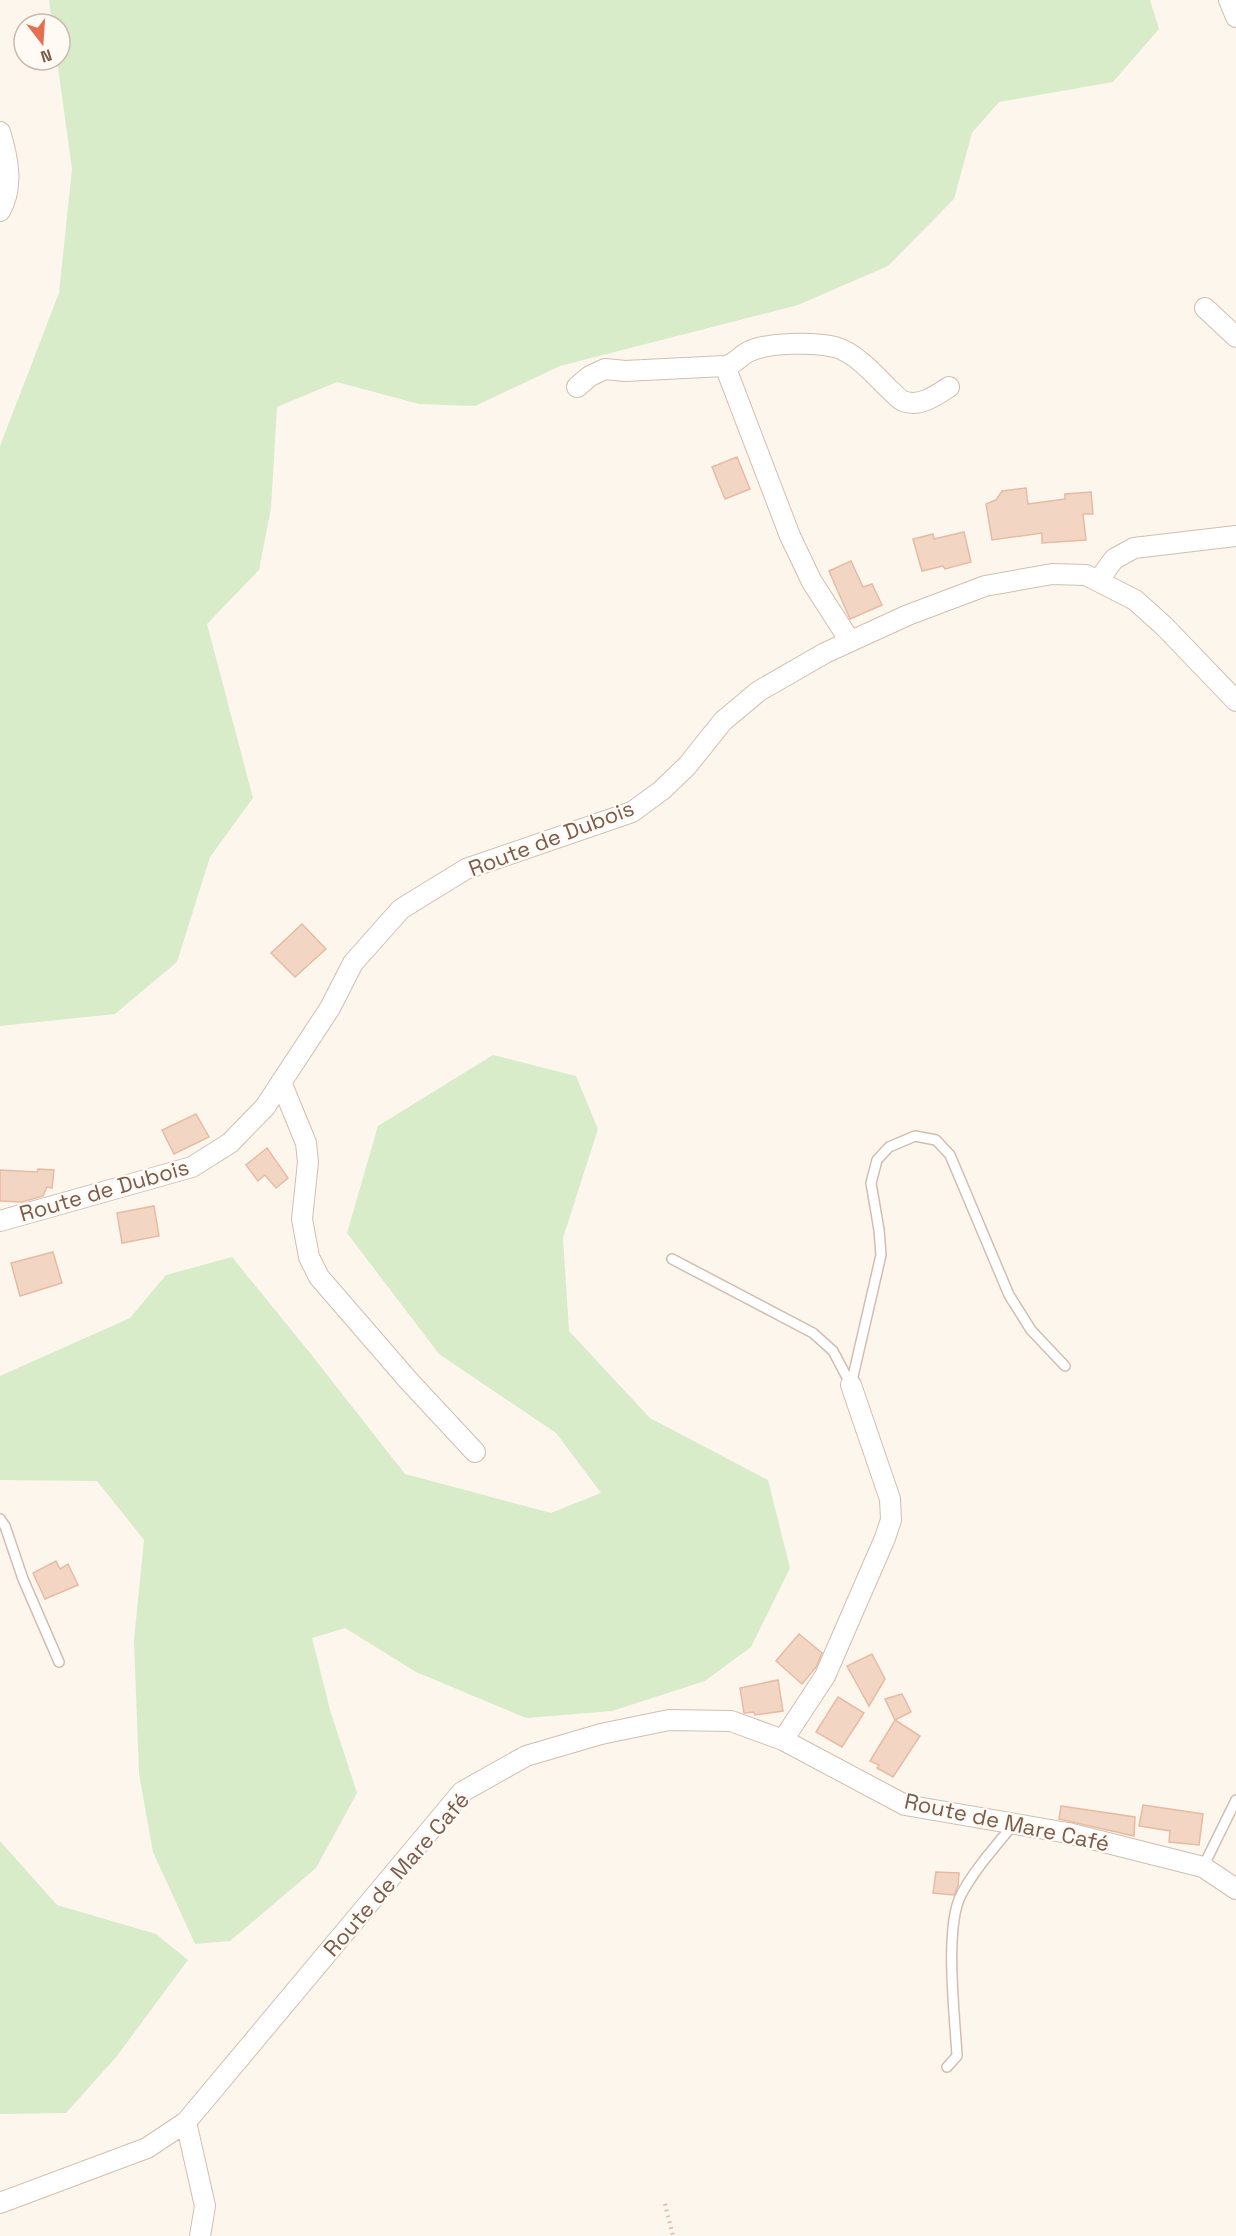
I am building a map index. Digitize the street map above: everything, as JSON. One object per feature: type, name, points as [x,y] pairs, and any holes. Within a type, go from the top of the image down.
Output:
[{"type":"street","points":[[1229,0],[1236,17]]},
{"type":"street","points":[[0,132],[8,158],[5,202],[0,211]]},
{"type":"street","points":[[1205,308],[1236,337]]},
{"type":"street","points":[[577,387],[590,376],[605,369],[725,366],[748,352],[763,347],[809,344],[835,347],[849,354],[903,401],[915,402],[931,399],[949,387]]},
{"type":"street","points":[[725,366],[790,536],[812,582],[850,641]]},
{"type":"street","points":[[1098,581],[1114,559],[1134,548],[1236,536]]},
{"type":"street","name":"Route de Dubois","points":[[0,1221],[192,1167],[230,1143],[265,1107],[330,1008],[354,963],[401,909],[466,869],[632,812],[662,790],[687,766],[723,721],[759,691],[825,653],[908,615],[985,586],[1052,574],[1086,575],[1135,600],[1164,626],[1236,701]]},
{"type":"street","points":[[281,1082],[306,1143],[308,1162],[303,1219],[309,1257],[319,1277],[408,1380],[475,1452]]},
{"type":"street","points":[[783,1740],[825,1676],[891,1520],[890,1499],[851,1385]]},
{"type":"street","name":"Route de Mare Café","points":[[0,2203],[147,2148],[186,2122],[462,1792],[526,1756],[601,1734],[669,1720],[731,1721],[783,1740],[905,1805],[1068,1833],[1203,1867],[1236,1889]]},
{"type":"street","points":[[186,2122],[205,2206],[200,2236]]},
{"type":"lane","points":[[851,1385],[881,1255],[871,1183],[877,1160],[883,1153],[889,1147],[915,1136],[936,1140],[950,1155],[1009,1295],[1031,1330],[1065,1365]]},
{"type":"lane","points":[[672,1259],[813,1333],[833,1351],[851,1385]]},
{"type":"lane","points":[[0,1519],[5,1526],[33,1604],[59,1662]]},
{"type":"lane","points":[[1203,1867],[1236,1800]]},
{"type":"lane","points":[[947,2067],[957,2056],[952,1941],[954,1915],[960,1897],[971,1879],[1013,1825]]},
{"type":"path","points":[[665,2204],[673,2236]]},
{"type":"green space","points":[[49,0],[1150,0],[1159,29],[1113,82],[999,102],[972,133],[954,199],[888,266],[798,305],[560,366],[475,406],[419,404],[337,382],[277,407],[271,508],[259,570],[207,624],[253,798],[210,857],[177,962],[115,1014],[0,1026],[0,446],[59,293],[72,169],[59,72],[72,72],[72,12],[50,12]]},
{"type":"green space","points":[[493,1055],[576,1076],[598,1129],[563,1238],[569,1331],[650,1418],[768,1480],[790,1568],[751,1647],[705,1681],[612,1711],[526,1718],[416,1672],[345,1628],[312,1638],[330,1710],[357,1793],[316,1868],[230,1941],[195,1944],[153,1852],[139,1774],[134,1640],[144,1540],[97,1481],[0,1480],[0,1376],[130,1318],[166,1275],[232,1257],[405,1474],[551,1513],[601,1493],[556,1433],[439,1354],[347,1233],[378,1126]]},
{"type":"green space","points":[[0,1841],[57,1905],[156,1934],[188,1960],[117,2056],[66,2113],[0,2114]]},
{"type":"building","points":[[737,457],[750,489],[725,499],[712,467]]},
{"type":"building","points":[[1026,488],[1028,504],[1065,499],[1065,494],[1091,492],[1093,514],[1083,514],[1086,540],[1042,543],[1042,533],[992,540],[986,504],[996,500],[1002,491]]},
{"type":"building","points":[[964,532],[971,562],[945,569],[943,566],[922,571],[913,539],[933,534],[934,539]]},
{"type":"building","points":[[851,561],[863,587],[872,584],[882,605],[850,619],[829,571]]},
{"type":"building","points":[[302,924],[326,949],[295,977],[271,953]]},
{"type":"building","points":[[196,1114],[209,1137],[174,1154],[162,1130]]},
{"type":"building","points":[[267,1148],[288,1178],[276,1188],[265,1175],[258,1181],[246,1165]]},
{"type":"building","points":[[38,1169],[54,1170],[52,1188],[47,1187],[43,1196],[22,1202],[0,1201],[0,1170],[37,1172]]},
{"type":"building","points":[[154,1206],[159,1236],[122,1243],[117,1213]]},
{"type":"building","points":[[53,1252],[62,1283],[20,1296],[11,1263]]},
{"type":"building","points":[[56,1561],[60,1569],[68,1564],[78,1585],[45,1599],[33,1573]]},
{"type":"building","points":[[799,1634],[822,1653],[816,1667],[802,1684],[776,1661]]},
{"type":"building","points":[[872,1654],[885,1679],[869,1706],[847,1666]]},
{"type":"building","points":[[778,1680],[783,1711],[755,1715],[754,1712],[744,1713],[740,1688]]},
{"type":"building","points":[[902,1694],[911,1712],[895,1720],[885,1699]]},
{"type":"building","points":[[838,1697],[864,1713],[842,1747],[816,1732]]},
{"type":"building","points":[[895,1720],[920,1736],[893,1777],[877,1768],[879,1765],[870,1761]]},
{"type":"building","points":[[1143,1805],[1203,1814],[1199,1845],[1169,1842],[1170,1831],[1139,1826]]},
{"type":"building","points":[[1061,1806],[1135,1817],[1134,1836],[1059,1819]]},
{"type":"building","points":[[936,1872],[959,1873],[958,1886],[954,1895],[933,1893]]}]
